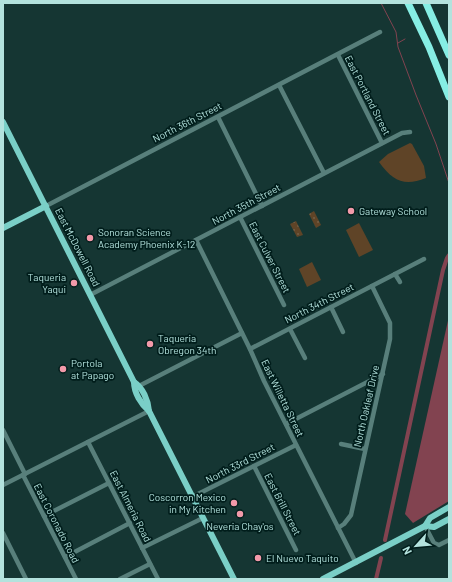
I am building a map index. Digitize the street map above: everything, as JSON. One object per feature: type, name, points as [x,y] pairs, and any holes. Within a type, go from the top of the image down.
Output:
[{"type":"highway","points":[[408,3],[431,53],[449,98]]},
{"type":"highway","points":[[426,3],[449,55]]},
{"type":"main road","name":"East McDowell Road","points":[[3,122],[136,385],[148,404],[149,411],[234,579]]},
{"type":"main road","name":"North 36th Street","points":[[3,228],[46,206]]},
{"type":"main road","points":[[425,526],[430,518],[449,507]]},
{"type":"main road","points":[[323,579],[425,526],[434,526],[449,519]]},
{"type":"street","name":"North 36th Street","points":[[46,206],[380,32]]},
{"type":"street","name":"East Portland Street","points":[[338,55],[382,143]]},
{"type":"street","points":[[280,85],[324,173]]},
{"type":"street","points":[[218,117],[262,206]]},
{"type":"street","name":"North 35th Street","points":[[90,295],[382,143],[402,133],[410,132]]},
{"type":"street","name":"East Culver Street","points":[[240,217],[284,305]]},
{"type":"street","name":"East Willetta Street","points":[[196,240],[250,349],[264,381],[356,563]]},
{"type":"street","name":"North 34th Street","points":[[250,349],[424,259]]},
{"type":"street","points":[[395,274],[400,282]]},
{"type":"street","name":"North Oakleaf Drive","points":[[338,528],[344,524],[351,515],[390,339],[390,323],[372,286]]},
{"type":"street","points":[[331,307],[344,332]]},
{"type":"street","points":[[290,328],[306,358]]},
{"type":"street","points":[[136,385],[242,333]]},
{"type":"street","points":[[286,424],[383,374]]},
{"type":"street","points":[[3,485],[149,411]]},
{"type":"street","name":"East Coronado Road","points":[[3,430],[76,579]]},
{"type":"street","name":"East Almeria Road","points":[[88,442],[158,579]]},
{"type":"street","points":[[342,444],[365,450]]},
{"type":"street","name":"North 33rd Street","points":[[192,497],[296,445]]},
{"type":"street","name":"East Brill Street","points":[[254,466],[296,550]]},
{"type":"street","points":[[44,516],[109,483]]},
{"type":"street","points":[[142,548],[203,518]]},
{"type":"street","points":[[65,557],[130,524]]},
{"type":"street","points":[[425,526],[434,543],[439,544],[449,540]]},
{"type":"street","points":[[3,533],[26,579]]},
{"type":"street","points":[[120,579],[150,564]]},
{"type":"shaded area","points":[[410,143],[424,166],[426,178],[418,181],[405,182],[394,178],[379,162],[388,154]]},
{"type":"shaded area","points":[[314,211],[321,225],[316,228],[309,214]]},
{"type":"shaded area","points":[[296,221],[303,235],[297,237],[290,224]]},
{"type":"shaded area","points":[[359,223],[373,250],[359,257],[346,230]]},
{"type":"shaded area","points":[[312,262],[321,280],[307,287],[299,269]]},
{"type":"shaded area","points":[[449,316],[449,501],[413,523],[405,514]]},
{"type":"waterway","points":[[381,3],[396,32],[398,47],[436,144],[449,183]]},
{"type":"waterway","points":[[398,43],[405,39]]},
{"type":"waterway","points":[[385,540],[443,270],[449,255]]},
{"type":"waterway","points":[[376,579],[381,558]]},
{"type":"place","name":"Gateway School","points":[[351,211]]},
{"type":"place","name":"Sonoran Science Academy Phoenix K-12","points":[[90,238]]},
{"type":"place","name":"Taqueria Yaqui","points":[[74,283]]},
{"type":"place","name":"Taqueria Obregon 34th","points":[[150,344]]},
{"type":"place","name":"Portola at Papago","points":[[63,369]]},
{"type":"place","name":"Coscorron Mexico in My Kitchen","points":[[234,503]]},
{"type":"place","name":"Neveria Chay'os","points":[[240,514]]},
{"type":"place","name":"El Nuevo Taquito","points":[[258,558]]}]
